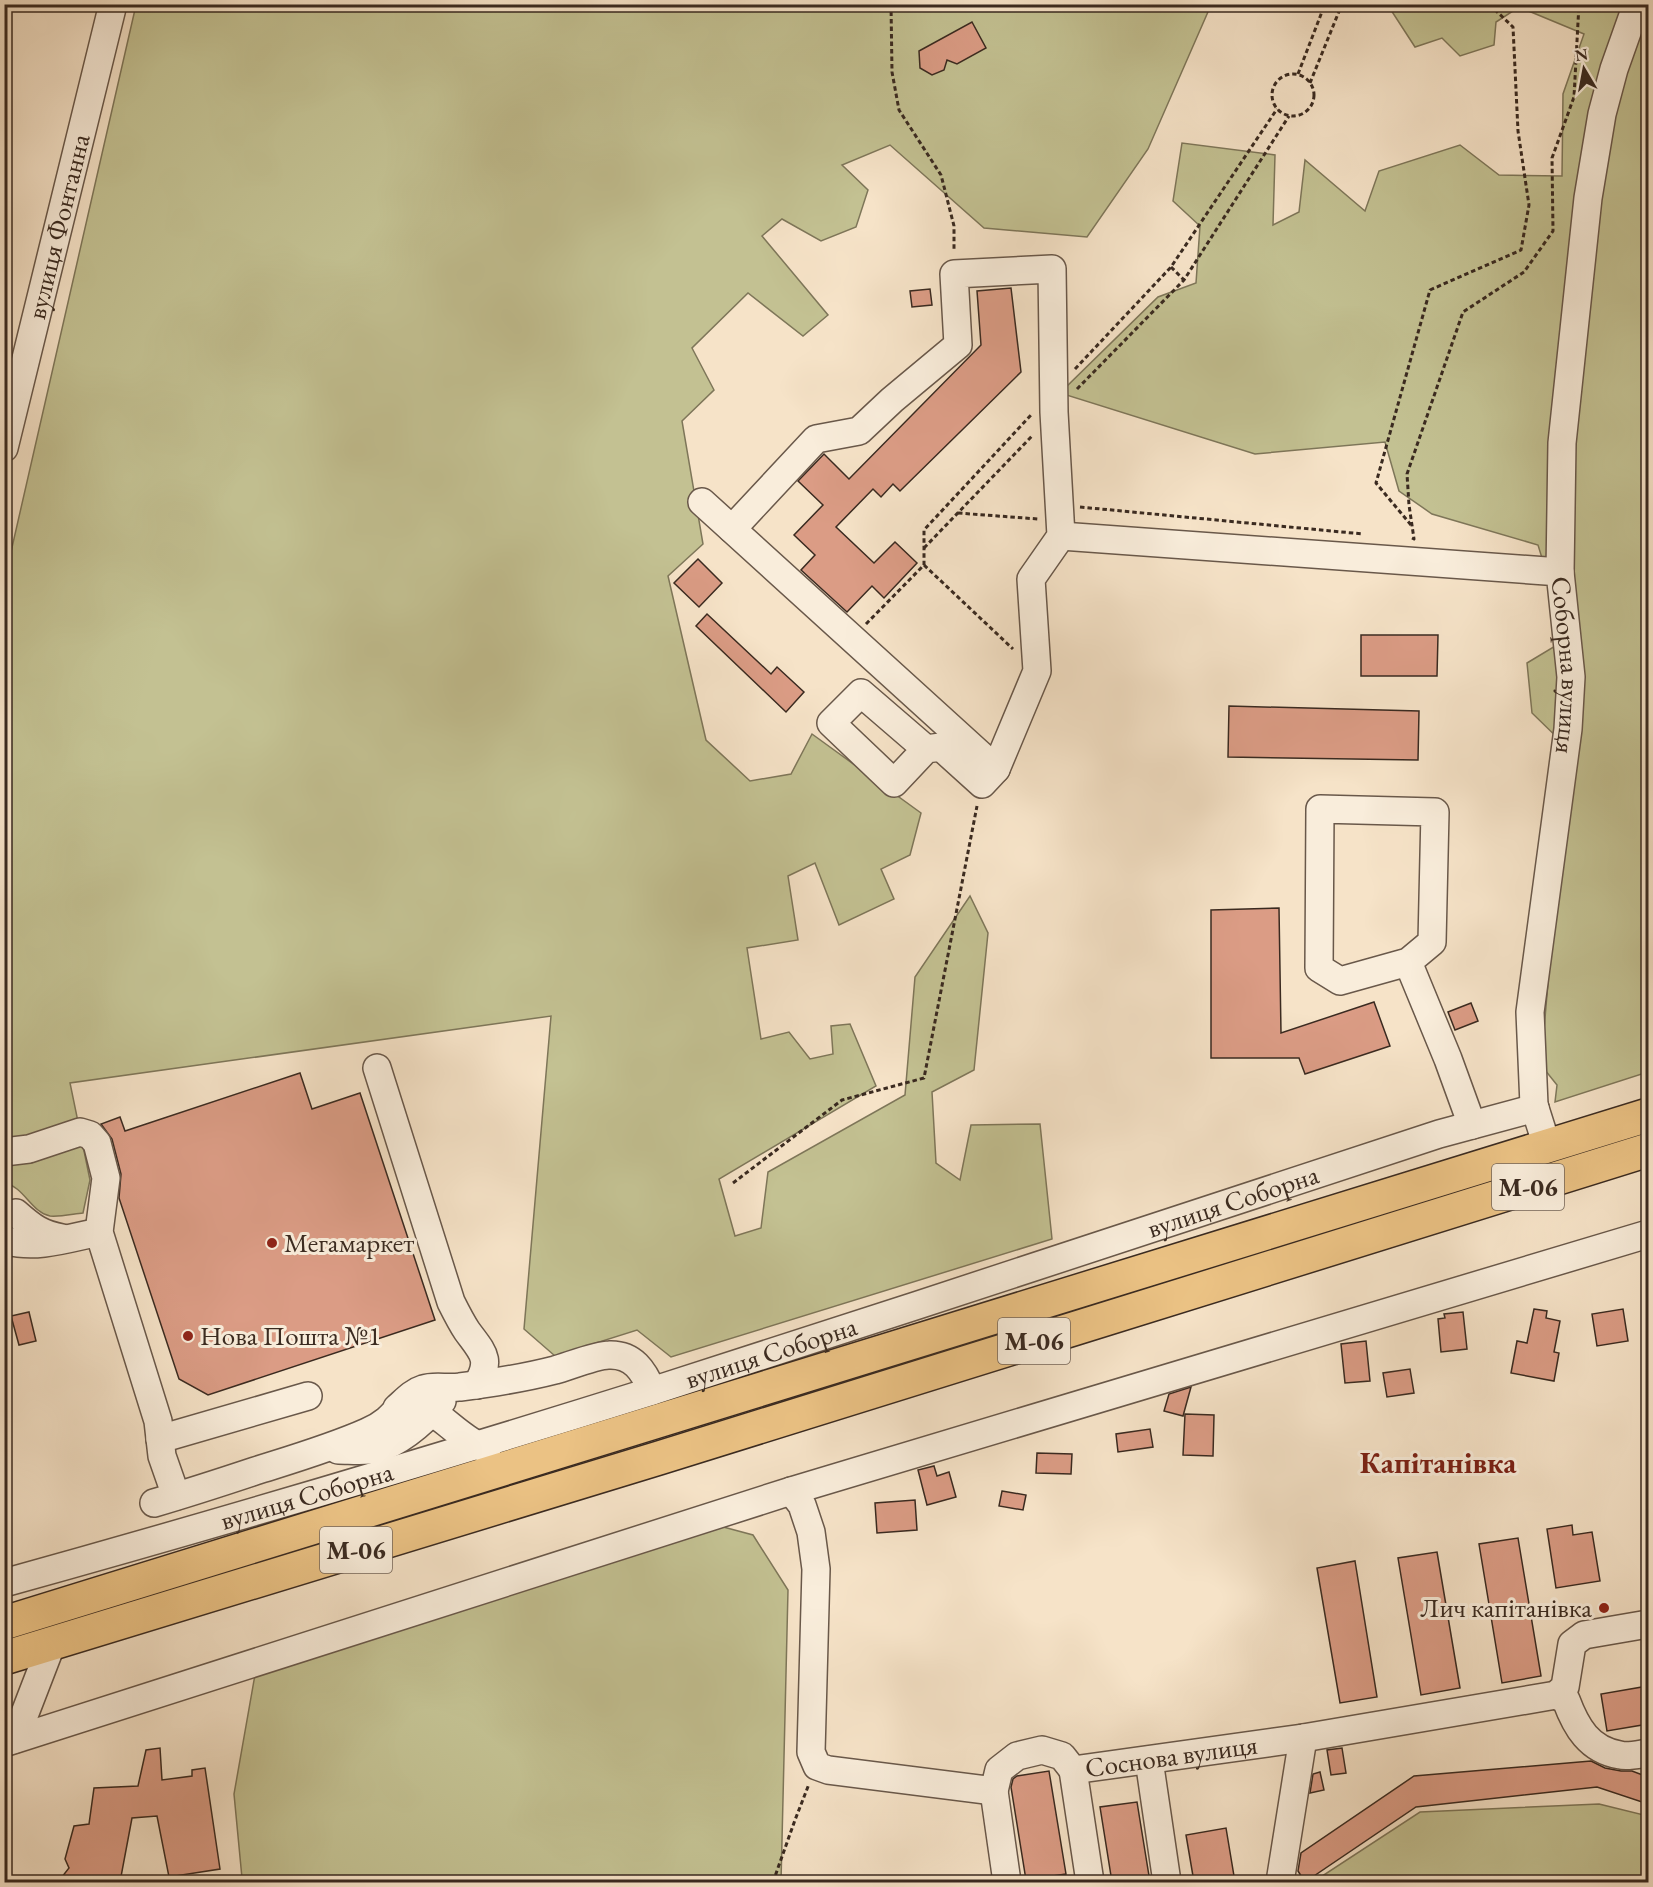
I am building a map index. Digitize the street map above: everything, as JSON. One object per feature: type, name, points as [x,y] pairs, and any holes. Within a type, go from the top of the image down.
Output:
[{"type":"highway","name":"М-06","points":[[4,1623],[1648,1115]]},
{"type":"highway","name":"М-06","points":[[4,1658],[648,1461],[1648,1150]]},
{"type":"street","name":"вулиця Фонтанна","points":[[4,448],[113,4]]},
{"type":"street","points":[[1560,572],[1562,443],[1588,198],[1602,114],[1614,69],[1637,4]]},
{"type":"street","points":[[732,529],[816,439],[859,432],[892,400],[958,345],[954,274],[1052,269],[1054,401],[1061,521],[1032,579],[1036,671],[989,776]]},
{"type":"street","points":[[702,502],[852,638],[989,776]]},
{"type":"street","name":"Соборна вулиця","points":[[1061,521],[1560,572],[1571,677],[1568,729],[1530,1012],[1535,1108],[1547,1146]]},
{"type":"street","points":[[926,749],[941,747],[989,776]]},
{"type":"street","points":[[1320,809],[1435,812],[1432,942],[1408,962],[1340,981],[1319,968],[1320,809]]},
{"type":"street","points":[[1408,962],[1472,1125]]},
{"type":"street","points":[[377,1068],[451,1302],[467,1331],[491,1357],[514,1369],[538,1374]]},
{"type":"street","name":"вулиця Соборна","points":[[4,1583],[476,1446],[652,1391],[1438,1134],[1535,1108]]},
{"type":"street","points":[[4,1152],[29,1149],[80,1132],[90,1135],[97,1143],[106,1178],[99,1232],[158,1421],[165,1500],[325,1449],[374,1429],[415,1393],[436,1386],[465,1387],[512,1380],[609,1355],[629,1359],[639,1366],[652,1391]]},
{"type":"street","points":[[10,1208],[31,1227],[44,1234],[66,1239]]},
{"type":"street","points":[[6,1241],[17,1229],[18,1221],[10,1208]]},
{"type":"street","points":[[6,1241],[20,1244],[40,1243],[99,1232]]},
{"type":"street","points":[[10,1741],[791,1491],[1648,1234]]},
{"type":"street","points":[[325,1449],[377,1449],[398,1439],[484,1372],[485,1360],[481,1348]]},
{"type":"street","points":[[160,1439],[308,1396]]},
{"type":"street","points":[[397,1408],[413,1405],[424,1407],[476,1446],[500,1452],[544,1456]]},
{"type":"street","points":[[791,1491],[802,1505],[811,1532],[816,1569],[811,1752],[817,1766],[828,1770],[993,1791],[1007,1882]]},
{"type":"street","points":[[1648,1624],[1584,1635],[1572,1644],[1565,1687],[1556,1695],[1566,1700],[1574,1721],[1586,1739],[1621,1755],[1648,1753]]},
{"type":"street","points":[[10,1741],[52,1642]]},
{"type":"street","name":"Соснова вулиця","points":[[993,1791],[999,1770],[1017,1756],[1042,1750],[1062,1756],[1073,1770],[1303,1738],[1556,1695]]},
{"type":"street","points":[[1280,1882],[1303,1738]]},
{"type":"street","points":[[1149,1760],[1167,1882]]},
{"type":"street","points":[[1073,1770],[1090,1882]]},
{"type":"path","points":[[891,4],[892,72],[899,110],[941,175],[954,226],[954,274]]},
{"type":"path","points":[[1298,74],[1325,4]]},
{"type":"path","points":[[1412,526],[1376,483],[1430,290],[1521,250],[1529,205],[1518,131],[1513,27],[1489,4]]},
{"type":"path","points":[[1402,537],[1414,538],[1407,474],[1463,312],[1524,272],[1553,231],[1552,158],[1574,97],[1580,4]]},
{"type":"path","points":[[1310,83],[1342,5]]},
{"type":"path","points":[[1288,74],[1298,74],[1310,83],[1314,94],[1309,108],[1297,116],[1289,116],[1277,109],[1271,96],[1276,82],[1288,74]]},
{"type":"path","points":[[924,548],[1171,267],[1277,109]]},
{"type":"path","points":[[852,638],[924,565],[924,530],[1054,401],[1184,280],[1289,116]]},
{"type":"path","points":[[1171,267],[1184,280]]},
{"type":"path","points":[[957,513],[1061,521],[1367,534]]},
{"type":"path","points":[[924,565],[1036,671]]},
{"type":"path","points":[[733,1183],[842,1100],[924,1078],[989,776]]},
{"type":"path","points":[[773,1882],[817,1766]]},
{"type":"shaded area","points":[[136,5],[1211,5],[1148,149],[1087,237],[984,228],[890,145],[842,165],[868,190],[856,227],[821,241],[782,219],[762,236],[828,315],[803,336],[748,293],[692,348],[714,390],[682,421],[703,544],[668,576],[706,740],[750,781],[791,774],[812,734],[921,813],[910,855],[881,869],[894,899],[839,925],[815,863],[788,876],[798,940],[747,948],[761,1039],[789,1032],[810,1059],[833,1054],[831,1026],[850,1024],[876,1086],[719,1179],[735,1236],[761,1228],[768,1172],[905,1095],[915,977],[970,896],[988,933],[974,1070],[932,1092],[936,1163],[960,1180],[971,1125],[1040,1124],[1052,1239],[671,1357],[637,1330],[555,1356],[524,1329],[551,1016],[70,1083],[90,1180],[83,1213],[62,1216],[43,1214],[17,1189],[5,1183],[5,578]]},
{"type":"shaded area","points":[[1389,5],[1648,5],[1648,1072],[1555,1102],[1557,1085],[1541,1065],[1568,748],[1532,713],[1527,663],[1567,639],[1538,545],[1432,514],[1399,491],[1385,442],[1255,454],[1060,393],[1158,297],[1196,283],[1200,226],[1173,201],[1182,143],[1275,155],[1273,225],[1299,212],[1305,160],[1365,211],[1379,171],[1460,145],[1499,175],[1562,176],[1563,94],[1584,34],[1519,7],[1496,22],[1494,45],[1460,56],[1442,38],[1415,47]]},
{"type":"shaded area","points":[[701,1521],[753,1535],[788,1590],[781,1882],[240,1882],[242,1878],[234,1794],[256,1669]]},
{"type":"shaded area","points":[[1599,1804],[1648,1816],[1648,1882],[1313,1882],[1420,1812]]},
{"type":"building","points":[[972,22],[986,48],[957,64],[947,60],[944,70],[932,75],[920,68],[919,51]]},
{"type":"building","points":[[1011,288],[1021,372],[900,491],[893,484],[881,497],[873,489],[836,527],[874,563],[895,542],[917,563],[884,598],[872,586],[847,612],[801,570],[815,555],[794,535],[823,505],[798,481],[824,454],[849,479],[981,345],[977,291]]},
{"type":"building","points":[[930,289],[932,305],[912,307],[910,291]]},
{"type":"building","points":[[698,559],[722,583],[699,607],[674,583]]},
{"type":"building","points":[[707,614],[771,674],[777,667],[804,692],[786,712],[696,626]]},
{"type":"building","points":[[1361,635],[1438,635],[1437,676],[1361,676]]},
{"type":"building","points":[[1229,706],[1419,711],[1418,760],[1228,757]]},
{"type":"building","points":[[1279,908],[1281,1033],[1374,1002],[1390,1046],[1305,1074],[1299,1058],[1211,1058],[1211,910]]},
{"type":"building","points":[[1471,1003],[1478,1021],[1455,1030],[1448,1012]]},
{"type":"building","name":"Мегамаркет","points":[[300,1073],[312,1109],[360,1093],[435,1320],[208,1395],[179,1379],[119,1198],[121,1174],[112,1139],[101,1124],[120,1117],[125,1131]]},
{"type":"building","points":[[1534,1309],[1547,1311],[1546,1318],[1560,1321],[1554,1352],[1559,1353],[1554,1381],[1511,1373],[1517,1341],[1527,1343]]},
{"type":"building","points":[[1623,1309],[1628,1341],[1597,1346],[1592,1314]]},
{"type":"building","points":[[29,1312],[36,1341],[19,1345],[11,1316]]},
{"type":"building","points":[[1463,1312],[1467,1349],[1441,1352],[1438,1319],[1445,1318],[1444,1314]]},
{"type":"building","points":[[1366,1341],[1370,1381],[1345,1383],[1341,1344]]},
{"type":"building","points":[[1410,1369],[1414,1393],[1387,1397],[1383,1373]]},
{"type":"building","points":[[1191,1387],[1183,1416],[1164,1411],[1169,1394]]},
{"type":"building","points":[[1185,1414],[1214,1415],[1213,1456],[1183,1455]]},
{"type":"building","points":[[1150,1429],[1153,1447],[1118,1452],[1116,1434]]},
{"type":"building","points":[[1037,1453],[1072,1454],[1071,1474],[1036,1473]]},
{"type":"building","points":[[934,1466],[937,1476],[949,1472],[956,1497],[927,1505],[918,1470]]},
{"type":"building","points":[[1002,1491],[1026,1495],[1023,1510],[999,1506]]},
{"type":"building","points":[[915,1500],[917,1530],[877,1533],[875,1503]]},
{"type":"building","points":[[1572,1525],[1573,1535],[1592,1532],[1600,1581],[1556,1588],[1547,1529]]},
{"type":"building","points":[[1518,1538],[1541,1676],[1502,1683],[1479,1544]]},
{"type":"building","points":[[1437,1552],[1460,1688],[1421,1695],[1398,1558]]},
{"type":"building","points":[[1355,1561],[1377,1697],[1340,1703],[1317,1568]]},
{"type":"building","points":[[1648,1686],[1648,1724],[1607,1731],[1601,1694]]},
{"type":"building","points":[[160,1748],[162,1780],[192,1776],[192,1770],[205,1768],[220,1869],[169,1877],[157,1816],[132,1818],[120,1882],[58,1882],[69,1868],[65,1859],[74,1826],[89,1824],[94,1788],[138,1786],[146,1750]]},
{"type":"building","points":[[1342,1748],[1346,1773],[1331,1775],[1327,1750]]},
{"type":"building","points":[[1591,1761],[1605,1768],[1632,1771],[1648,1777],[1648,1804],[1597,1787],[1416,1807],[1305,1882],[1298,1871],[1301,1853],[1414,1776]]},
{"type":"building","points":[[1049,1771],[1066,1874],[1026,1880],[1011,1787],[1013,1779],[1017,1776]]},
{"type":"building","points":[[1320,1772],[1324,1790],[1310,1793],[1313,1774]]},
{"type":"building","points":[[1137,1802],[1150,1882],[1112,1882],[1100,1807]]},
{"type":"building","points":[[1226,1828],[1235,1882],[1194,1882],[1186,1835]]},
{"type":"place","name":"Мегамаркет","points":[[272,1243]]},
{"type":"place","name":"Нова Пошта №1","points":[[188,1336]]},
{"type":"place","name":"Лич капітанівка","points":[[1604,1608]]},
{"type":"district","name":"Капітанівка","points":[[1438,1463]]}]
